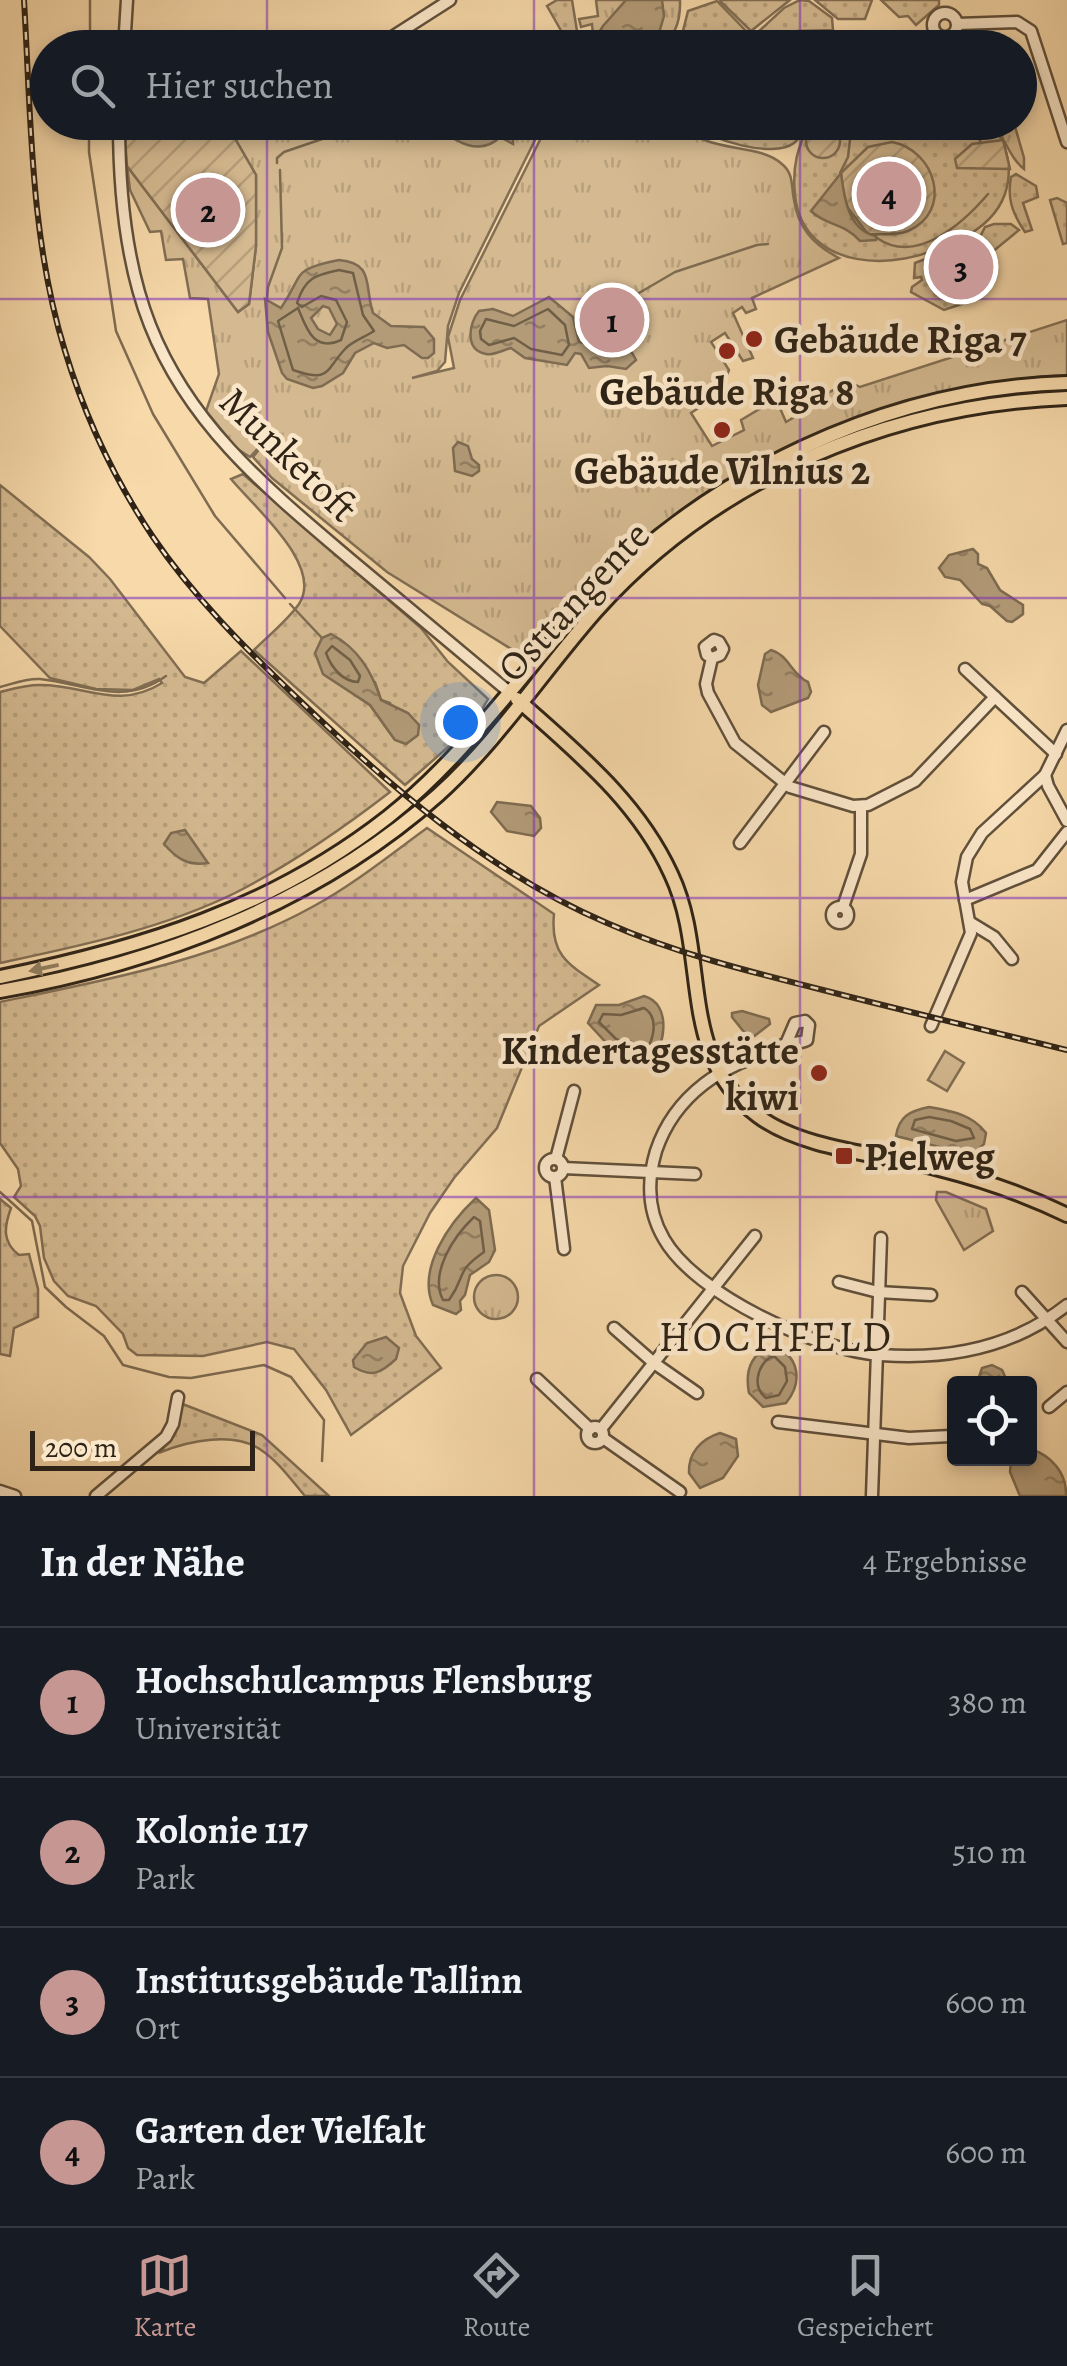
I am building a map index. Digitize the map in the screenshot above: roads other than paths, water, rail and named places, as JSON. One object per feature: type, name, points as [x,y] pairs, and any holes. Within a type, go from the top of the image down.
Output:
[{"type":"main road","name":"Osttangente","points":[[0,977],[119,951],[186,928],[292,882],[340,852],[455,758],[586,603],[619,572],[694,510],[746,477],[793,451],[908,409],[1008,388],[1067,383]]},
{"type":"main road","name":"Osttangente","points":[[0,991],[52,982],[196,938],[299,891],[398,828],[466,768],[626,580],[700,520],[750,487],[798,461],[911,420],[970,406],[1067,398]]},
{"type":"main road","name":"Munketoft","points":[[509,692],[581,755],[652,835],[684,906],[700,1024],[718,1074]]},
{"type":"main road","points":[[718,1074],[738,1101],[760,1119],[792,1135],[939,1169],[1030,1198],[1067,1215]]},
{"type":"street","points":[[125,30],[127,0]]},
{"type":"street","points":[[403,30],[450,0]]},
{"type":"street","points":[[936,30],[934,20],[944,6],[954,16],[957,24],[954,30]]},
{"type":"street","points":[[957,24],[1016,22],[1029,30]]},
{"type":"street","points":[[1037,50],[1067,142]]},
{"type":"street","name":"Munketoft","points":[[119,140],[121,184],[137,288],[157,343],[194,408],[218,440],[260,482],[509,692]]},
{"type":"street","points":[[712,658],[706,684],[729,737],[796,790],[861,807],[916,781],[995,697]]},
{"type":"street","points":[[965,669],[1056,754]]},
{"type":"street","points":[[931,1026],[971,932],[963,869],[974,842],[1045,775],[1067,730]]},
{"type":"street","points":[[740,844],[824,732]]},
{"type":"street","points":[[1045,775],[1067,821]]},
{"type":"street","points":[[843,908],[861,854],[861,807]]},
{"type":"street","points":[[965,900],[1037,870],[1067,832]]},
{"type":"street","points":[[971,923],[994,938],[1012,959]]},
{"type":"street","points":[[786,1044],[748,1057],[718,1074],[684,1102],[659,1143],[650,1173],[653,1215],[663,1239],[690,1270],[739,1306],[807,1337],[878,1356],[978,1350],[1028,1332],[1067,1305]]},
{"type":"street","points":[[564,1249],[558,1168],[574,1091]]},
{"type":"street","points":[[558,1168],[695,1174]]},
{"type":"street","points":[[598,1432],[754,1236]]},
{"type":"street","points":[[872,1496],[881,1238]]},
{"type":"street","points":[[839,1282],[878,1292],[931,1295]]},
{"type":"street","points":[[1022,1292],[1067,1342]]},
{"type":"street","points":[[614,1328],[654,1364],[697,1394]]},
{"type":"street","points":[[536,1379],[598,1432],[680,1492]]},
{"type":"street","points":[[1049,1407],[1067,1392]]},
{"type":"street","points":[[96,1496],[166,1436],[174,1424],[178,1398]]},
{"type":"street","points":[[778,1422],[909,1438],[947,1436]]},
{"type":"street","points":[[0,1492],[15,1496]]},
{"type":"water","points":[[626,0],[662,0],[664,16],[660,30],[601,30]]},
{"type":"water","points":[[456,140],[496,140],[482,146]]},
{"type":"water","points":[[841,173],[853,220],[876,236],[876,240],[860,241],[811,211]]},
{"type":"water","points":[[339,260],[363,271],[373,313],[391,326],[424,327],[434,339],[434,353],[422,358],[404,345],[387,348],[374,343],[355,353],[343,373],[322,386],[313,388],[287,379],[268,332],[265,299],[281,308],[305,270]],"holes":[[[323,306],[329,308],[337,324],[330,335],[318,329],[311,318]]]},
{"type":"water","points":[[549,297],[573,317],[579,342],[584,343],[591,333],[607,330],[627,344],[636,360],[626,369],[589,368],[581,354],[575,353],[567,365],[525,358],[511,348],[489,354],[474,347],[470,336],[479,311],[493,309],[513,316]]},
{"type":"water","points":[[458,442],[468,446],[472,459],[479,465],[479,471],[472,476],[455,471],[453,448]]},
{"type":"water","points":[[973,549],[978,554],[978,564],[987,568],[1000,590],[1023,605],[1023,614],[1012,622],[982,604],[960,580],[945,577],[939,568],[949,555]]},
{"type":"water","points":[[331,634],[363,662],[381,700],[408,713],[419,725],[418,735],[406,744],[395,740],[370,705],[323,674],[315,653],[322,638]]},
{"type":"water","points":[[771,650],[808,682],[811,692],[808,698],[771,712],[762,705],[758,685],[765,654]]},
{"type":"water","points":[[497,802],[531,806],[540,818],[541,828],[534,836],[507,831],[491,812]]},
{"type":"water","points":[[185,830],[208,863],[183,860],[164,844],[171,833]]},
{"type":"water","points":[[644,996],[653,1001],[663,1017],[662,1038],[649,1065],[611,1048],[588,1023],[596,1005],[619,1005]]},
{"type":"water","points":[[742,1011],[769,1019],[770,1024],[753,1037],[732,1017],[732,1013]]},
{"type":"water","points":[[929,1107],[974,1121],[986,1133],[984,1144],[978,1150],[955,1151],[896,1136],[906,1116]]},
{"type":"water","points":[[476,1198],[489,1210],[495,1250],[489,1262],[470,1275],[460,1301],[461,1310],[456,1314],[433,1305],[429,1277],[446,1233]]},
{"type":"water","points":[[386,1337],[399,1348],[396,1359],[376,1372],[354,1367],[353,1360],[367,1343]]},
{"type":"water","points":[[772,1346],[793,1362],[795,1386],[786,1403],[763,1407],[749,1393],[749,1371],[754,1359]]},
{"type":"water","points":[[992,1365],[1005,1376],[979,1376],[982,1368]]},
{"type":"water","points":[[720,1433],[736,1439],[738,1456],[723,1478],[700,1488],[689,1473],[693,1453]]},
{"type":"water","points":[[1037,1452],[1056,1466],[1064,1480],[1066,1496],[1020,1496],[1011,1466],[1037,1466]]},
{"type":"waterway","points":[[90,0],[90,30]]},
{"type":"waterway","points":[[89,140],[116,331],[153,414],[215,516],[285,598]]},
{"type":"waterway","points":[[277,163],[284,152],[319,140]]},
{"type":"waterway","points":[[840,173],[848,157],[850,140]]},
{"type":"waterway","points":[[267,299],[282,248],[280,170]]},
{"type":"waterway","points":[[877,238],[892,245],[923,244],[953,228],[988,194]]},
{"type":"waterway","points":[[614,334],[627,305],[639,293],[675,272],[768,244]]},
{"type":"waterway","points":[[290,604],[322,638]]},
{"type":"waterway","points":[[0,687],[40,679],[120,692],[150,685],[166,676]]},
{"type":"waterway","points":[[0,1192],[32,1221],[45,1287],[104,1336],[123,1365],[169,1377],[191,1378],[264,1365],[291,1377],[324,1420],[322,1461]]},
{"type":"railway","points":[[24,0],[30,114]]},
{"type":"railway","points":[[32,140],[38,222],[53,309],[73,376],[113,470],[168,559],[202,600],[257,659],[366,762],[441,824],[521,879],[633,934],[850,997],[1067,1050]]},
{"type":"place","name":"Garten der Vielfalt","points":[[889,194]]},
{"type":"place","name":"Kolonie 117","points":[[208,210]]},
{"type":"place","name":"Institutsgebäude Tallinn","points":[[961,267]]},
{"type":"place","name":"Hochschulcampus Flensburg","points":[[612,320]]},
{"type":"place","name":"Gebäude Riga 7","points":[[754,339]]},
{"type":"place","name":"Gebäude Riga 8","points":[[727,351]]},
{"type":"place","name":"Gebäude Vilnius 2","points":[[722,430]]},
{"type":"place","name":"Kindertagesstätte kiwi","points":[[819,1073]]},
{"type":"place","name":"Pielweg","points":[[844,1156]]},
{"type":"district","name":"HOCHFELD","points":[[776,1336]]}]
